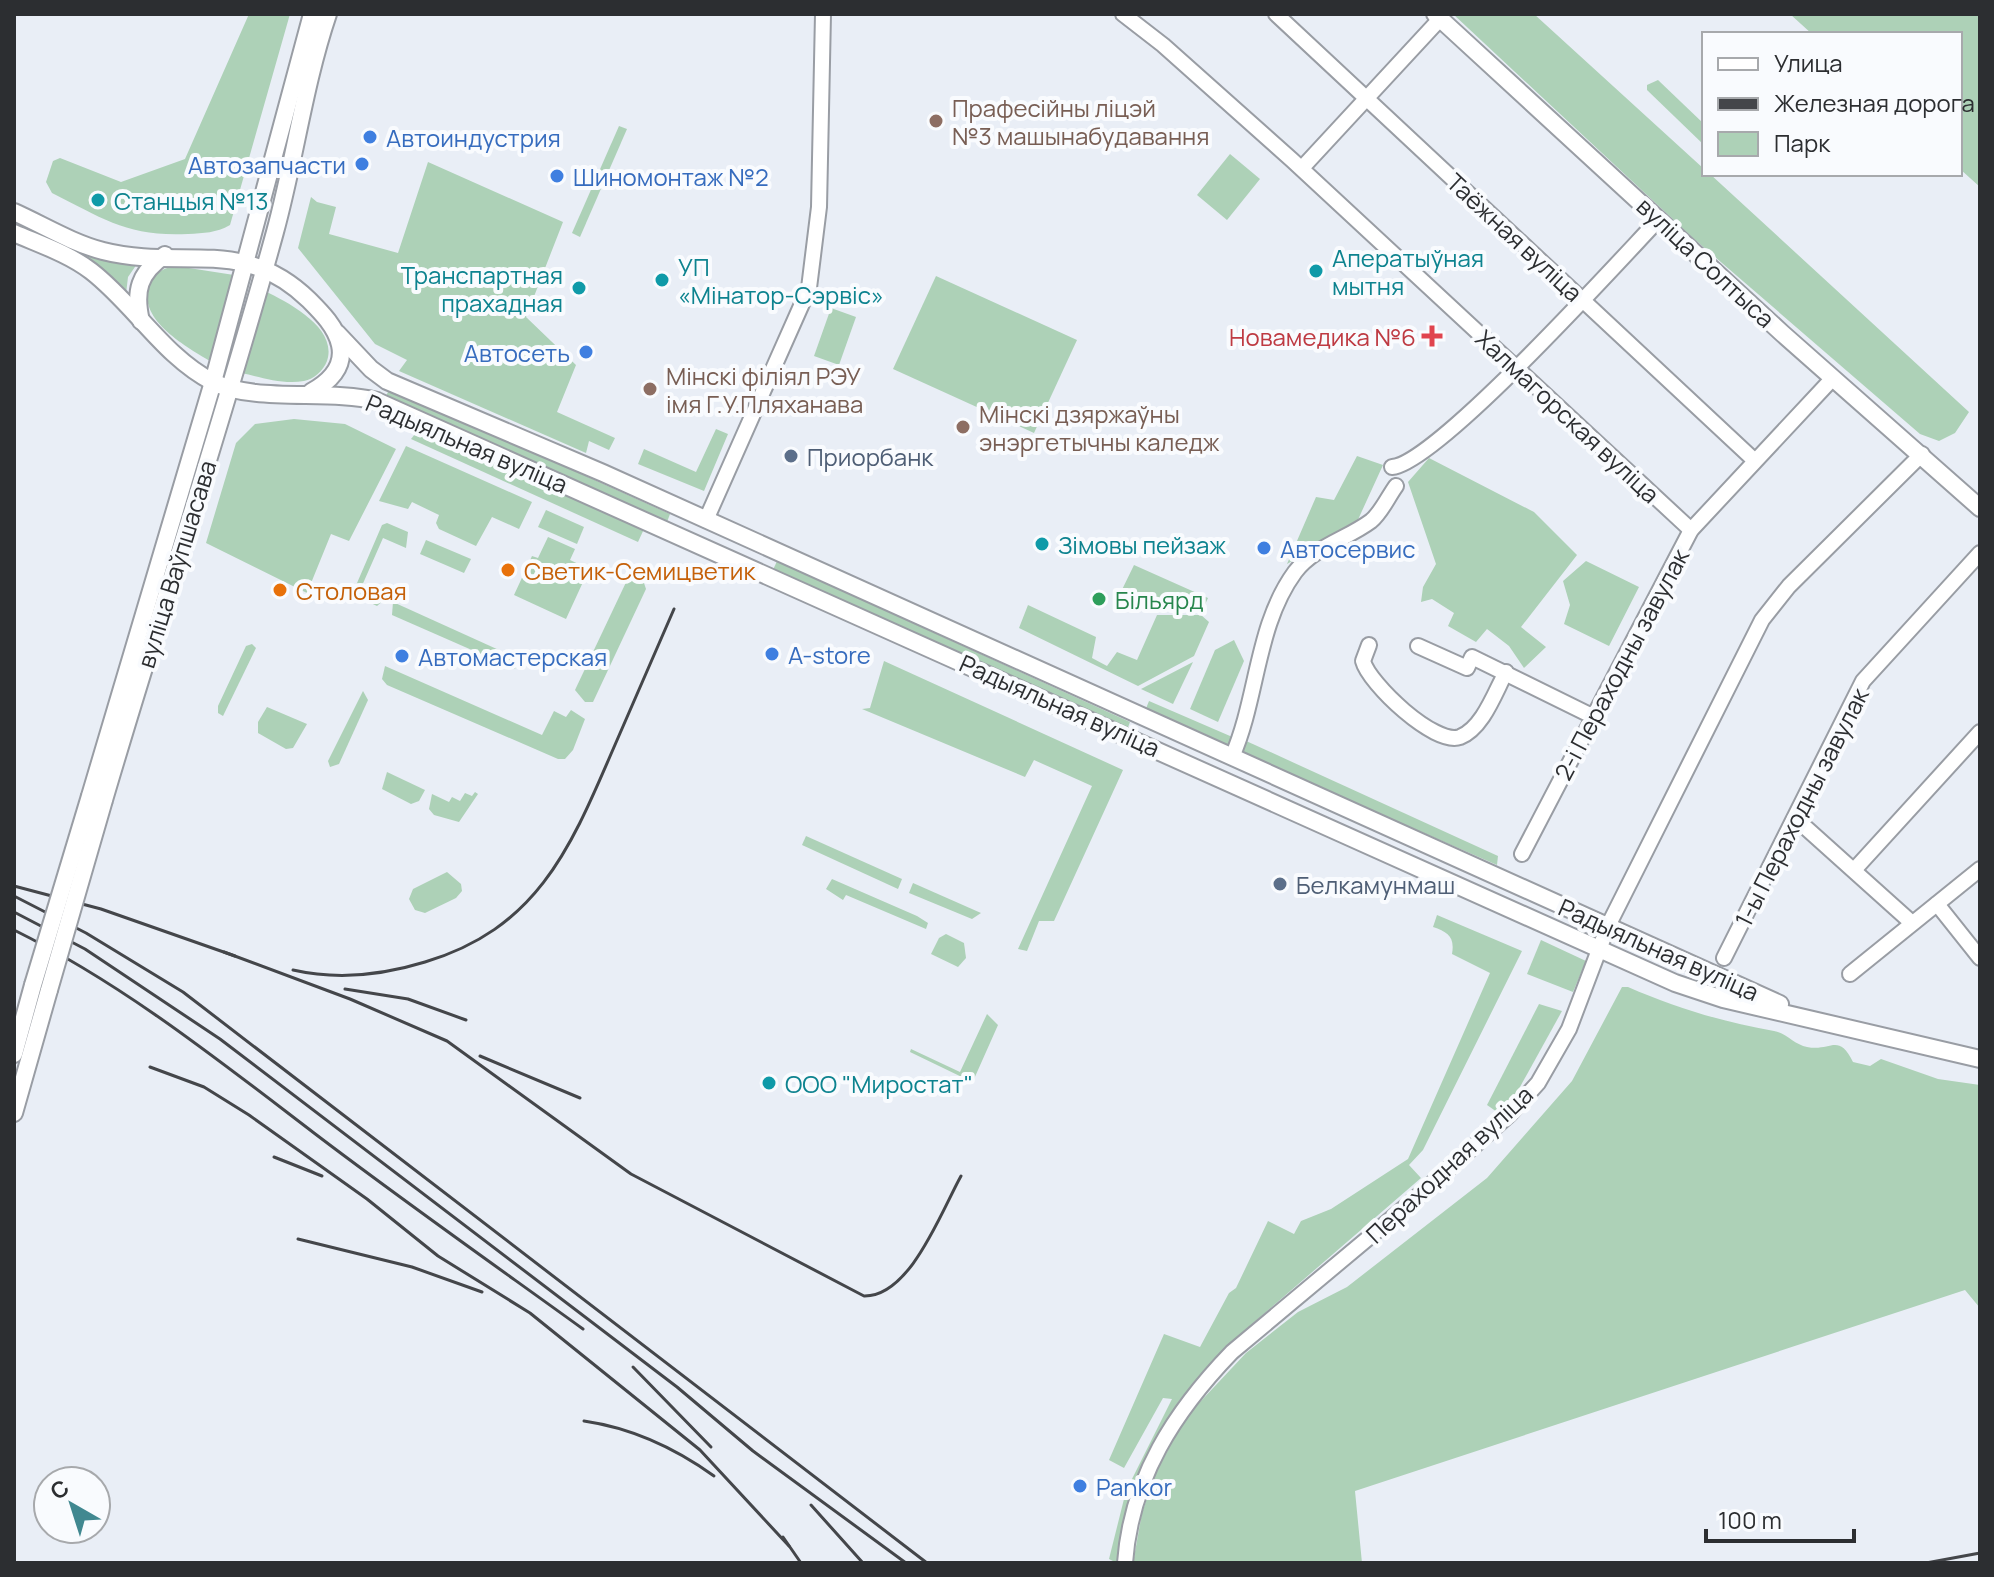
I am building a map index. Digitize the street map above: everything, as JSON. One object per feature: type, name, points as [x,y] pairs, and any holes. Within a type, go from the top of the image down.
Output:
[{"type":"main road","name":"вуліца Ваўпшасава","points":[[14,1113],[41,987],[213,382],[312,14]]},
{"type":"main road","name":"вуліца Ваўпшасава","points":[[97,798],[230,388],[290,174],[314,56],[328,14]]},
{"type":"main road","name":"вуліца Солтыса","points":[[1437,17],[1980,508]]},
{"type":"main road","points":[[14,212],[104,251],[165,255]]},
{"type":"main road","points":[[14,233],[82,264],[141,321],[213,382]]},
{"type":"main road","name":"Радыяльная вуліца","points":[[165,255],[224,257],[264,267],[294,286],[371,369],[387,381],[706,520],[1811,1017]]},
{"type":"main road","points":[[141,321],[138,285],[151,264],[165,255]]},
{"type":"main road","points":[[309,392],[324,385],[339,367],[341,352],[337,333]]},
{"type":"main road","name":"Радыяльная вуліца","points":[[213,382],[230,388],[361,397],[415,417],[1675,983],[1723,999],[1811,1017],[1980,1059]]},
{"type":"main road","points":[[1353,838],[1362,816]]},
{"type":"main road","name":"вуліца Ваўпшасава","points":[[14,1054],[41,987]]},
{"type":"street","points":[[706,520],[804,302],[812,275],[819,207],[823,14]]},
{"type":"street","name":"Халмагорская вуліца","points":[[1123,14],[1163,45],[1302,168],[1691,530]]},
{"type":"street","name":"Таёжная вуліца","points":[[1276,14],[1754,460]]},
{"type":"street","points":[[1302,168],[1367,99],[1437,17]]},
{"type":"street","points":[[1392,467],[1418,457],[1517,368],[1659,219]]},
{"type":"street","name":"2-і Пераходны завулак","points":[[1522,854],[1691,530],[1833,378]]},
{"type":"street","name":"Пераходная вуліца","points":[[1125,1563],[1145,1476],[1189,1399],[1232,1352],[1352,1253],[1522,1102],[1569,1029],[1608,926],[1762,620],[1789,586],[1922,454]]},
{"type":"street","points":[[1232,757],[1240,738],[1256,669],[1280,600],[1294,573],[1313,554],[1373,519],[1396,486]]},
{"type":"street","name":"1-ы Пераходны завулак","points":[[1724,958],[1863,681],[1980,553]]},
{"type":"street","points":[[1369,645],[1363,661],[1374,682],[1411,716],[1441,737],[1451,739],[1471,730],[1482,717],[1506,672]]},
{"type":"street","points":[[1418,646],[1467,668],[1472,657],[1592,716]]},
{"type":"street","points":[[1855,869],[1980,732]]},
{"type":"street","points":[[1795,818],[1912,923]]},
{"type":"street","points":[[1850,974],[1980,869]]},
{"type":"street","points":[[1937,904],[1980,958]]},
{"type":"green space","points":[[249,14],[290,14],[230,225],[205,233],[149,233],[102,218],[52,193],[46,182],[53,161],[60,158],[121,182],[185,159]]},
{"type":"green space","points":[[1453,14],[1534,14],[1702,167],[1702,176],[1712,176],[1969,412],[1955,433],[1939,441],[1920,434],[1693,238]]},
{"type":"green space","points":[[1790,14],[1980,14],[1980,187],[1962,171],[1962,32],[1810,32]]},
{"type":"green space","points":[[1658,80],[1702,122],[1702,143],[1647,90],[1647,85]]},
{"type":"green space","points":[[619,126],[627,129],[580,237],[572,233]]},
{"type":"green space","points":[[1230,154],[1260,179],[1227,220],[1197,195]]},
{"type":"green space","points":[[428,162],[563,222],[526,317],[576,365],[557,412],[615,438],[609,450],[589,441],[586,453],[399,371],[407,360],[375,344],[298,248],[311,197],[317,202],[336,207],[329,234],[398,253]]},
{"type":"green space","points":[[85,253],[103,260],[137,264],[128,277],[126,294],[83,258]]},
{"type":"green space","points":[[176,266],[234,275],[210,361],[164,329],[149,307],[147,295],[153,278],[161,271]]},
{"type":"green space","points":[[936,276],[1077,340],[1034,433],[893,369]]},
{"type":"green space","points":[[265,291],[309,318],[325,338],[327,361],[321,371],[311,378],[288,382],[241,373]]},
{"type":"green space","points":[[831,308],[856,317],[839,365],[814,356]]},
{"type":"green space","points":[[390,388],[670,514],[667,522],[386,396]]},
{"type":"green space","points":[[294,419],[345,424],[396,449],[349,541],[331,534],[307,593],[206,543],[236,443],[255,424]]},
{"type":"green space","points":[[419,429],[644,529],[638,542],[411,439]]},
{"type":"green space","points":[[716,429],[728,434],[704,491],[638,464],[644,449],[696,472]]},
{"type":"green space","points":[[406,446],[532,502],[519,529],[492,517],[476,546],[439,529],[436,523],[439,515],[412,502],[408,509],[379,501]]},
{"type":"green space","points":[[1357,456],[1383,465],[1356,524],[1287,564],[1316,497],[1334,500]]},
{"type":"green space","points":[[1429,458],[1534,512],[1577,555],[1521,627],[1546,647],[1524,668],[1509,646],[1487,629],[1476,642],[1448,626],[1454,613],[1432,599],[1421,602],[1423,587],[1436,564],[1408,482]]},
{"type":"green space","points":[[546,510],[584,527],[577,544],[538,527]]},
{"type":"green space","points":[[387,523],[408,532],[406,548],[383,538],[361,588],[385,599],[377,606],[356,596],[354,590],[382,525]]},
{"type":"green space","points":[[548,537],[575,549],[570,560],[589,569],[566,619],[514,595],[532,556],[538,558]]},
{"type":"green space","points":[[426,540],[471,559],[464,573],[420,554]]},
{"type":"green space","points":[[777,561],[1130,722],[1127,730],[773,570]]},
{"type":"green space","points":[[1586,561],[1639,587],[1609,646],[1564,624],[1570,605],[1563,581]]},
{"type":"green space","points":[[1134,565],[1208,598],[1203,609],[1157,609],[1125,596],[1122,602],[1117,600]]},
{"type":"green space","points":[[629,576],[644,583],[646,589],[593,702],[585,702],[575,690]]},
{"type":"green space","points":[[393,602],[519,659],[515,669],[392,615]]},
{"type":"green space","points":[[1028,605],[1096,637],[1092,658],[1107,666],[1117,652],[1137,660],[1157,615],[1201,615],[1209,622],[1194,656],[1138,686],[1019,628]]},
{"type":"green space","points":[[1234,640],[1244,661],[1218,722],[1190,709],[1215,650]]},
{"type":"green space","points":[[252,644],[256,648],[223,716],[218,713],[218,706],[246,646]]},
{"type":"green space","points":[[884,661],[1123,770],[1054,921],[1039,921],[1027,951],[1018,949],[1092,786],[1034,760],[1025,777],[862,709],[870,708]]},
{"type":"green space","points":[[1193,662],[1173,704],[1141,689]]},
{"type":"green space","points":[[385,666],[542,735],[554,711],[566,717],[571,710],[585,719],[573,750],[565,759],[558,759],[387,685],[382,679]]},
{"type":"green space","points":[[363,691],[368,700],[339,764],[330,767],[328,761]]},
{"type":"green space","points":[[1149,701],[1237,739],[1232,747],[1224,747],[1145,711]]},
{"type":"green space","points":[[267,707],[307,724],[293,748],[286,749],[258,733],[258,722]]},
{"type":"green space","points":[[1244,740],[1498,856],[1497,865],[1241,753]]},
{"type":"green space","points":[[387,772],[425,790],[419,801],[411,804],[382,789]]},
{"type":"green space","points":[[475,792],[478,794],[459,822],[434,815],[429,809],[432,794],[449,802],[452,797],[460,801],[465,793],[472,796]]},
{"type":"green space","points":[[806,836],[902,879],[898,889],[802,845]]},
{"type":"green space","points":[[447,872],[461,884],[462,891],[456,898],[425,913],[415,910],[409,899],[413,889]]},
{"type":"green space","points":[[832,879],[917,916],[928,923],[926,929],[846,895],[843,900],[826,889]]},
{"type":"green space","points":[[913,883],[981,913],[972,919],[909,893]]},
{"type":"green space","points":[[1437,915],[1522,951],[1423,1150],[1409,1165],[1421,1178],[1229,1344],[1179,1401],[1160,1435],[1121,1559],[1115,1562],[1109,1559],[1126,1491],[1172,1399],[1163,1398],[1124,1468],[1109,1460],[1164,1334],[1200,1347],[1229,1293],[1236,1288],[1268,1221],[1294,1234],[1301,1221],[1331,1209],[1408,1159],[1490,973],[1452,954],[1449,936],[1433,927]]},
{"type":"green space","points":[[946,934],[964,943],[966,958],[958,967],[931,954],[939,938]]},
{"type":"green space","points":[[1541,940],[1586,961],[1573,992],[1527,974]]},
{"type":"green space","points":[[1622,987],[1700,1014],[1778,1032],[1803,1046],[1838,1045],[1853,1062],[1870,1066],[1881,1059],[1938,1079],[1980,1085],[1980,1308],[1965,1290],[1355,1491],[1362,1563],[1133,1563],[1142,1513],[1155,1475],[1184,1419],[1246,1353],[1298,1312],[1347,1287],[1487,1178],[1572,1081]]},
{"type":"green space","points":[[1539,1004],[1562,1011],[1515,1096],[1497,1112],[1487,1105]]},
{"type":"green space","points":[[987,1014],[998,1025],[974,1079],[968,1080],[910,1052],[911,1049],[960,1072]]},
{"type":"railway","points":[[293,970],[343,975],[376,973],[425,962],[463,948],[495,929],[521,908],[544,882],[580,823],[674,609]]},
{"type":"railway","points":[[14,886],[101,909],[235,956]]},
{"type":"railway","points":[[14,896],[86,933],[183,992],[927,1563]]},
{"type":"railway","points":[[14,912],[85,949],[220,1039],[677,1387],[753,1451],[906,1563]]},
{"type":"railway","points":[[14,930],[131,998],[583,1329]]},
{"type":"railway","points":[[224,952],[350,999],[447,1041],[631,1174],[864,1296],[881,1293],[910,1268],[934,1230],[961,1176]]},
{"type":"railway","points":[[345,989],[408,999],[466,1020]]},
{"type":"railway","points":[[480,1056],[580,1098]]},
{"type":"railway","points":[[150,1067],[204,1087],[249,1115],[367,1199],[438,1256],[530,1313],[700,1450],[789,1546]]},
{"type":"railway","points":[[274,1157],[322,1176]]},
{"type":"railway","points":[[298,1239],[412,1267],[482,1292]]},
{"type":"railway","points":[[633,1367],[711,1447]]},
{"type":"railway","points":[[584,1421],[652,1441],[714,1476]]},
{"type":"railway","points":[[811,1505],[863,1563]]},
{"type":"railway","points":[[783,1537],[801,1563]]},
{"type":"railway","points":[[1926,1563],[1980,1553]]},
{"type":"place","name":"Прафесійны ліцэй №3 машынабудавання","points":[[936,121]]},
{"type":"place","name":"Автоиндустрия","points":[[370,137]]},
{"type":"place","name":"Автозапчасти","points":[[362,164]]},
{"type":"place","name":"Шиномонтаж №2","points":[[557,176]]},
{"type":"place","name":"Станцыя №13","points":[[98,200]]},
{"type":"place","name":"Аператыўная мытня","points":[[1316,271]]},
{"type":"place","name":"УП «Мінатор-Сэрвіс»","points":[[662,280]]},
{"type":"place","name":"Транспартная прахадная","points":[[579,288]]},
{"type":"place","name":"Новамедика №6","points":[[1432,336]]},
{"type":"place","name":"Автосеть","points":[[586,352]]},
{"type":"place","name":"Мінскі філіял РЭУ імя Г.У.Пляханава","points":[[650,389]]},
{"type":"place","name":"Мінскі дзяржаўны энэргетычны каледж","points":[[963,427]]},
{"type":"place","name":"Приорбанк","points":[[791,456]]},
{"type":"place","name":"Зімовы пейзаж","points":[[1042,544]]},
{"type":"place","name":"Автосервис","points":[[1264,548]]},
{"type":"place","name":"Светик-Семицветик","points":[[508,570]]},
{"type":"place","name":"Столовая","points":[[280,590]]},
{"type":"place","name":"Більярд","points":[[1099,599]]},
{"type":"place","name":"А-store","points":[[772,654]]},
{"type":"place","name":"Автомастерская","points":[[402,656]]},
{"type":"place","name":"Белкамунмаш","points":[[1280,884]]},
{"type":"place","name":"ООО \"Миростат\"","points":[[769,1083]]},
{"type":"place","name":"Pankor","points":[[1080,1486]]}]
